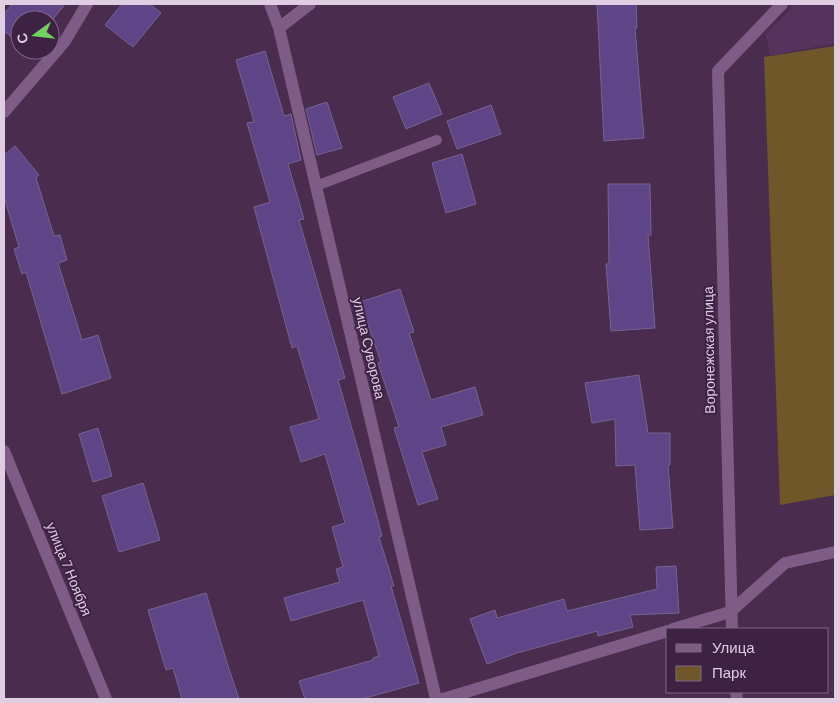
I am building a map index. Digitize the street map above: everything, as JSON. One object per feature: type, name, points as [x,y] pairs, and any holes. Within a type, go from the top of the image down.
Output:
[{"type":"street","points":[[4,112],[65,41],[87,4]]},
{"type":"street","name":"улица Суворова","points":[[270,4],[278,28],[316,186],[436,699]]},
{"type":"street","points":[[278,28],[310,4]]},
{"type":"street","name":"Воронежская улица","points":[[732,628],[718,71],[782,4]]},
{"type":"street","name":"улица 7 Ноября","points":[[4,451],[106,699]]},
{"type":"street","points":[[676,628],[730,612],[785,563],[835,552]]},
{"type":"street","points":[[443,699],[666,632]]},
{"type":"lane","points":[[316,186],[437,140]]},
{"type":"shaded area","points":[[795,4],[835,4],[835,43],[770,56],[766,34]]},
{"type":"green space","points":[[835,46],[835,495],[780,505],[764,57]]},
{"type":"building","points":[[12,4],[65,4],[60,10],[10,10],[10,36],[4,31],[4,14]]},
{"type":"building","points":[[122,4],[150,4],[161,13],[133,47],[105,25]]},
{"type":"building","points":[[597,4],[636,4],[637,28],[635,28],[644,138],[604,141]]},
{"type":"building","points":[[265,51],[284,116],[291,114],[301,160],[288,164],[304,219],[299,220],[345,378],[338,380],[374,506],[382,536],[379,537],[394,586],[391,586],[419,683],[362,699],[305,699],[299,681],[373,660],[373,658],[379,656],[363,600],[291,621],[284,598],[340,582],[336,569],[343,567],[332,527],[345,523],[325,454],[301,462],[290,427],[319,419],[297,346],[292,348],[254,207],[270,202],[247,123],[254,122],[236,60]]},
{"type":"building","points":[[429,83],[442,114],[406,129],[393,97]]},
{"type":"building","points":[[327,102],[342,148],[317,155],[306,109]]},
{"type":"building","points":[[491,105],[501,134],[457,149],[447,121]]},
{"type":"building","points":[[15,146],[39,175],[36,178],[54,236],[60,235],[67,260],[58,263],[82,340],[98,335],[111,378],[62,394],[26,272],[22,274],[14,249],[19,247],[4,197],[4,155]]},
{"type":"building","points":[[462,154],[476,204],[446,213],[432,163]]},
{"type":"building","points":[[608,184],[650,184],[651,235],[648,235],[655,328],[611,331],[606,264],[609,264]]},
{"type":"building","points":[[400,289],[414,332],[409,333],[431,400],[475,387],[483,415],[441,427],[446,445],[422,452],[438,499],[418,505],[394,428],[399,427],[378,363],[381,362],[360,302]]},
{"type":"building","points":[[639,375],[648,433],[670,433],[670,465],[668,465],[673,528],[640,530],[635,465],[616,466],[615,419],[592,423],[585,383]]},
{"type":"building","points":[[98,428],[112,476],[93,482],[79,434]]},
{"type":"building","points":[[143,483],[160,540],[119,552],[102,496]]},
{"type":"building","points":[[676,566],[679,613],[630,615],[633,627],[598,636],[597,631],[517,653],[487,664],[470,619],[495,610],[497,618],[564,599],[567,611],[657,589],[656,567]]},
{"type":"building","points":[[206,593],[239,699],[182,699],[173,668],[166,670],[148,610]]}]
